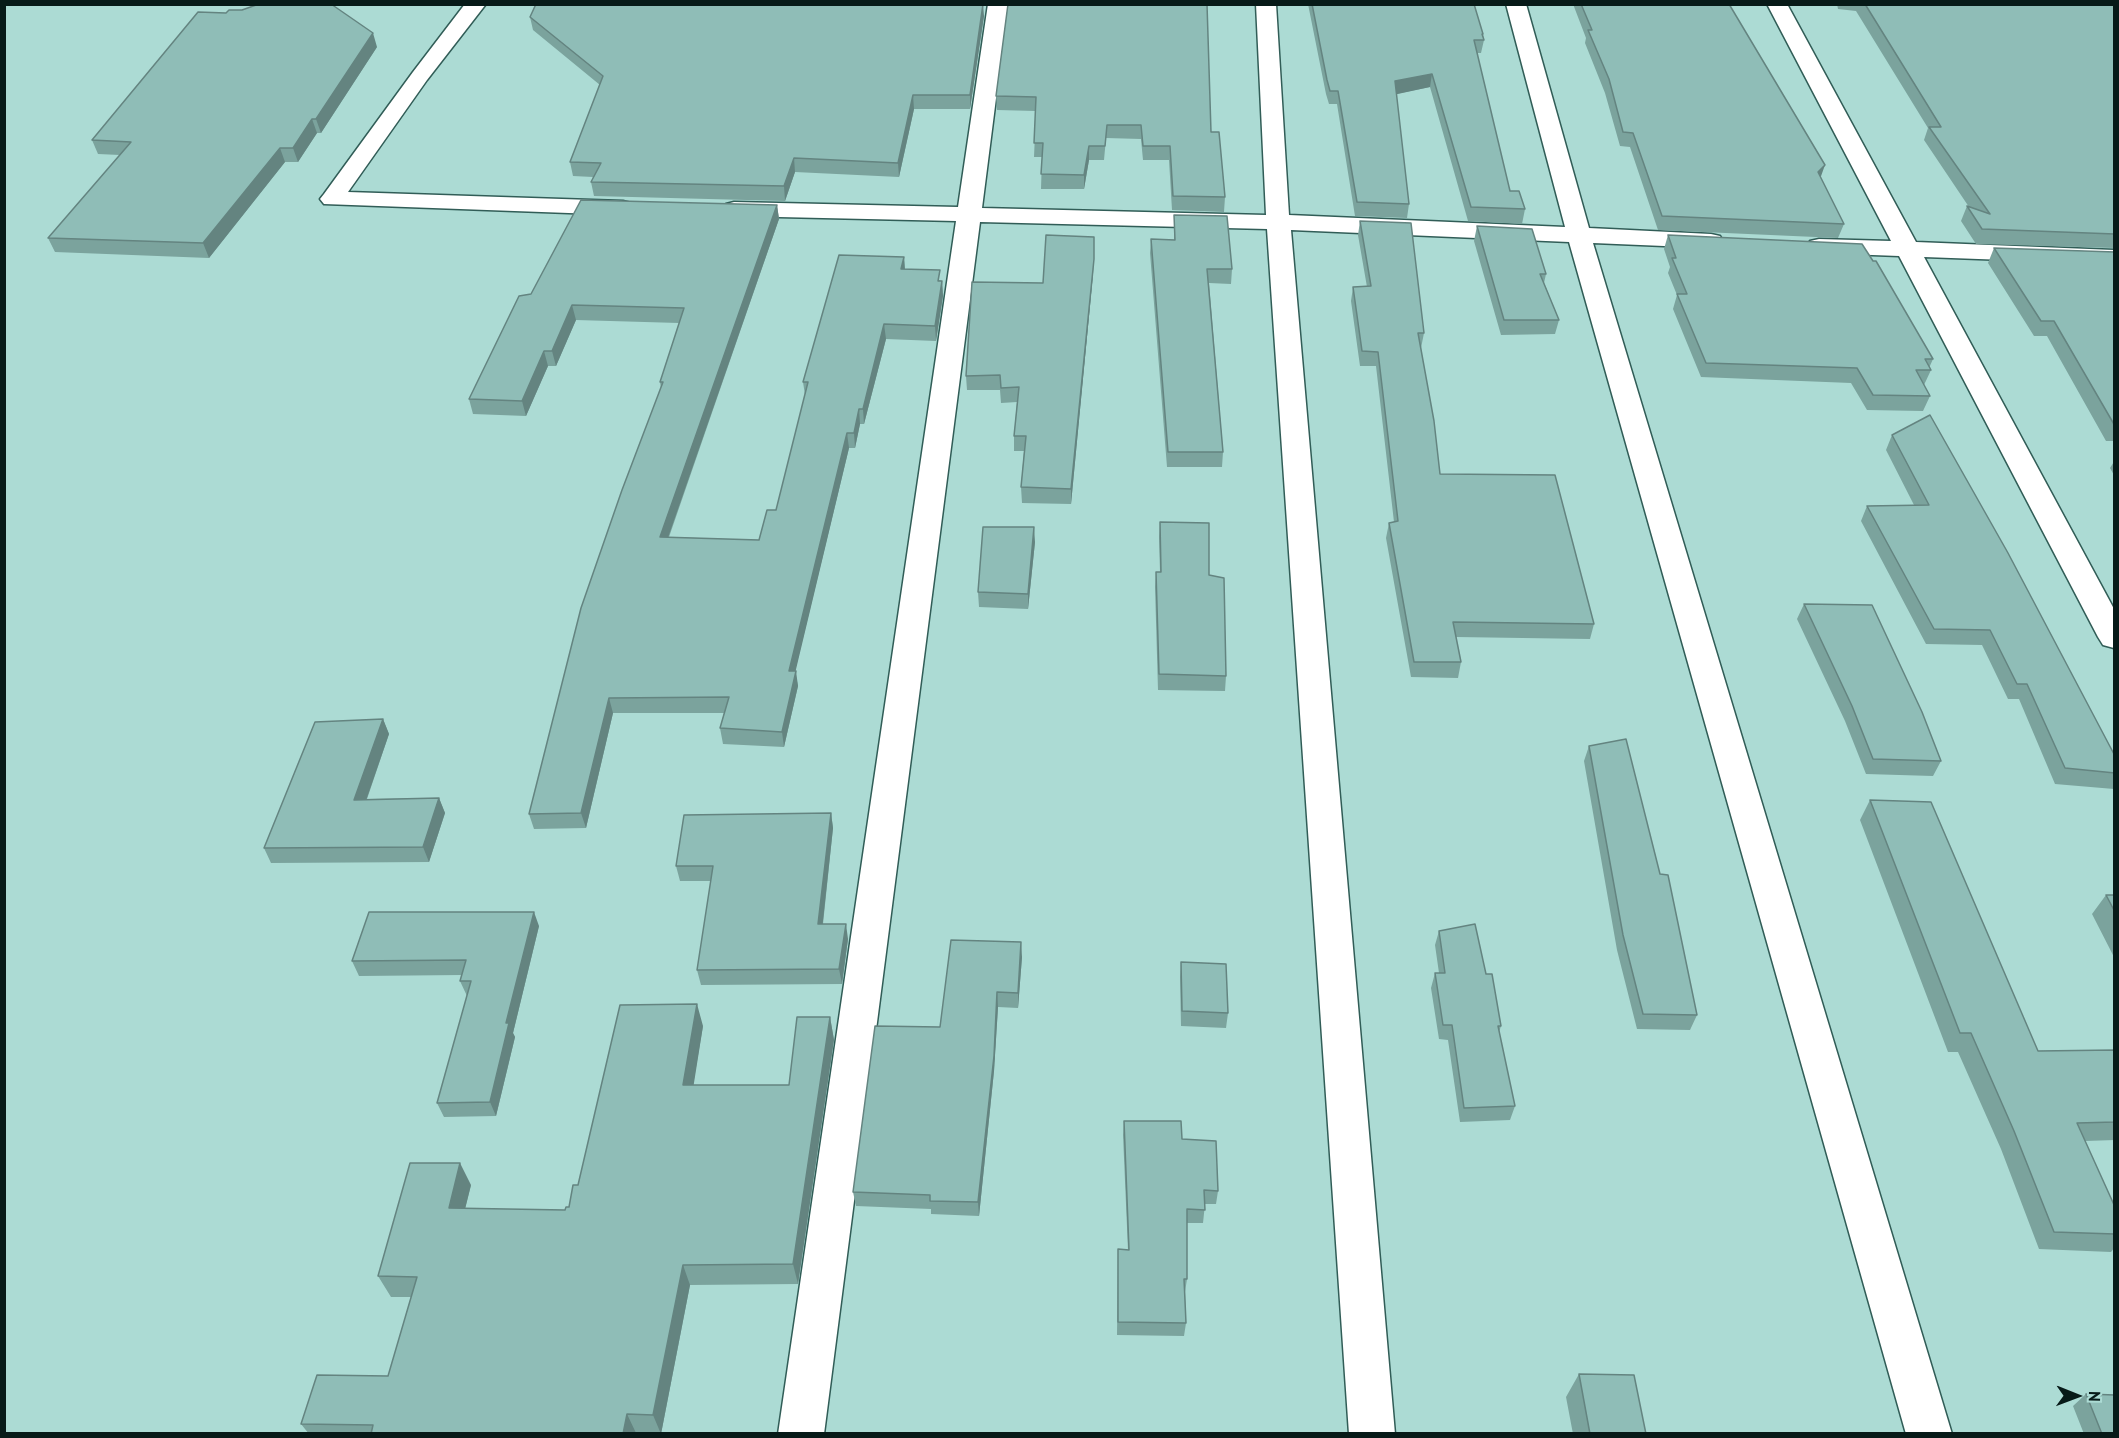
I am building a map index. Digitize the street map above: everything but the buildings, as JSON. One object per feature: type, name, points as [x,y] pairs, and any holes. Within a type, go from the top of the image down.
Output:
[{"type":"street","points":[[476,4],[413,85],[332,199],[642,208]]},
{"type":"street","points":[[801,1434],[998,4]]},
{"type":"street","points":[[1266,4],[1278,222],[1372,1434]]},
{"type":"street","points":[[1516,4],[1579,235],[1929,1434]]},
{"type":"street","points":[[1777,4],[2115,637]]},
{"type":"street","points":[[709,209],[968,213],[1278,222],[1732,242]]},
{"type":"street","points":[[1802,246],[2115,257]]}]
